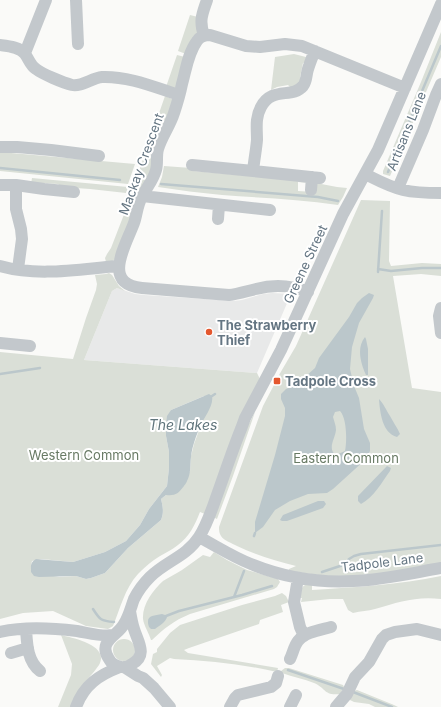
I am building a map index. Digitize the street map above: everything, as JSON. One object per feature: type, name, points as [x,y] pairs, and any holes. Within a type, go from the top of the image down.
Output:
[{"type":"street","points":[[25,53],[46,0]]},
{"type":"street","points":[[76,0],[78,44]]},
{"type":"street","points":[[207,0],[201,20],[204,36],[214,35],[246,46],[260,47],[285,44],[302,46],[405,88]]},
{"type":"street","name":"Greene Street","points":[[199,537],[208,518],[240,429],[281,350],[343,214],[378,150],[441,4]]},
{"type":"street","name":"Mackay Crescent","points":[[118,266],[135,222],[140,200],[157,169],[158,148],[174,115],[186,67],[192,50],[197,40],[204,36]]},
{"type":"street","points":[[0,45],[20,50],[25,53],[30,64],[35,69],[75,86],[96,78],[113,77],[136,82],[179,95]]},
{"type":"street","points":[[253,171],[257,140],[256,123],[261,107],[266,100],[276,94],[295,92],[302,87],[306,82],[307,71],[315,52]]},
{"type":"street","name":"Artisans Lane","points":[[398,188],[441,84]]},
{"type":"street","points":[[0,147],[51,150],[99,156]]},
{"type":"street","points":[[192,166],[316,177],[311,190]]},
{"type":"street","points":[[365,174],[398,188],[416,192],[441,193]]},
{"type":"street","points":[[0,185],[16,185],[74,192]]},
{"type":"street","points":[[16,185],[16,209],[22,239],[18,269]]},
{"type":"street","points":[[142,196],[270,210]]},
{"type":"street","points":[[218,219],[219,205]]},
{"type":"street","points":[[0,266],[36,271],[54,271],[118,266],[119,274],[123,280],[136,288],[229,295],[240,294],[262,288],[281,286],[297,288],[308,292]]},
{"type":"street","points":[[441,308],[439,318],[441,333]]},
{"type":"street","points":[[0,343],[30,346]]},
{"type":"street","points":[[98,678],[105,663],[106,644],[109,639],[123,626],[134,600],[145,582],[157,570],[186,552],[199,537]]},
{"type":"street","name":"Tadpole Lane","points":[[199,537],[232,556],[250,564],[298,578],[323,581],[353,581],[441,568]]},
{"type":"street","points":[[298,578],[294,602],[300,627],[304,636]]},
{"type":"street","points":[[76,707],[82,693],[98,678],[109,671],[130,666],[135,663],[138,658],[141,649],[130,611]]},
{"type":"street","points":[[290,659],[297,643],[304,636],[312,632],[331,627]]},
{"type":"street","points":[[0,632],[47,628],[103,635],[126,632],[135,636],[138,640]]},
{"type":"street","points":[[26,629],[31,660],[40,671]]},
{"type":"street","points":[[336,707],[347,694],[355,677],[369,662],[382,639],[386,635],[395,632],[417,629],[441,636]]},
{"type":"street","points":[[82,632],[106,652],[111,662],[143,678],[154,688],[170,707]]},
{"type":"street","points":[[11,653],[28,648]]},
{"type":"street","points":[[138,658],[143,678]]},
{"type":"street","points":[[230,707],[238,695],[271,687],[276,683],[278,676]]},
{"type":"street","points":[[290,707],[296,695]]},
{"type":"shaded area","points":[[117,288],[135,294],[144,295],[234,301],[263,294],[291,294],[257,373],[84,360],[112,291]]},
{"type":"green space","points":[[190,15],[198,17],[198,33],[186,54],[178,51]]},
{"type":"green space","points":[[441,32],[441,57],[390,176],[383,174],[383,171]]},
{"type":"green space","points":[[294,54],[306,57],[307,62],[303,63],[300,77],[303,80],[292,89],[288,85],[271,90],[275,57]]},
{"type":"green space","points":[[177,55],[185,57],[179,85],[174,89],[166,87]]},
{"type":"green space","points":[[165,96],[172,99],[172,102],[151,170],[115,259],[111,262],[106,262],[105,258],[111,248],[123,217]]},
{"type":"green space","points":[[0,152],[135,164],[128,184],[0,171]]},
{"type":"green space","points":[[164,166],[191,168],[193,171],[309,181],[309,183],[298,182],[298,191],[314,192],[316,183],[347,188],[338,205],[294,200],[222,195],[158,187]]},
{"type":"green space","points":[[32,178],[128,187],[126,193],[61,187],[58,184],[31,184]]},
{"type":"green space","name":"Eastern Common","points":[[361,200],[390,201],[389,261],[391,266],[422,263],[441,264],[441,276],[421,274],[393,276],[412,388],[441,392],[441,564],[386,573],[334,577],[289,571],[289,569],[296,566],[259,555],[228,542],[219,533],[219,527],[263,406],[275,383],[277,384],[281,376],[279,375],[296,346]]},
{"type":"green space","name":"Western Common","points":[[109,273],[125,291],[117,288],[112,291],[84,360],[257,373],[260,379],[205,514],[200,512],[196,522],[182,542],[152,562],[133,580],[126,592],[113,626],[108,629],[86,626],[53,611],[23,613],[0,619],[0,352],[73,359],[96,290],[97,284],[95,275]],"holes":[[[204,396],[201,425],[191,456],[190,471],[172,495],[166,495],[161,499],[163,510],[161,520],[128,548],[105,573],[86,579],[76,576],[59,577],[31,572],[32,561],[41,559],[73,562],[105,552],[126,541],[140,525],[149,509],[167,486],[169,452],[166,436],[166,425],[171,410]]]},
{"type":"green space","points":[[255,412],[217,519],[213,517],[245,431]]},
{"type":"green space","points":[[214,552],[247,570],[278,579],[280,582],[274,589],[190,614],[170,625],[151,640],[144,624],[143,614],[146,603],[152,593],[163,581],[203,555],[210,557]]},
{"type":"green space","points":[[441,576],[441,599],[415,599],[372,610],[353,613],[348,610],[343,599],[301,602],[302,598],[299,598],[302,587],[306,585],[312,585],[312,590],[361,587],[393,584]]},
{"type":"green space","points":[[282,593],[286,596],[289,602],[281,605],[283,612],[260,620],[259,624],[184,650],[188,653],[278,668],[277,672],[239,665],[170,658],[157,666],[162,675],[161,677],[151,664],[153,654],[157,652],[157,649],[170,633],[180,625]]},
{"type":"green space","points":[[61,635],[89,644],[99,652],[101,658],[99,665],[79,690],[71,707],[58,707],[71,675],[72,664]]},
{"type":"green space","points":[[120,639],[128,639],[135,646],[135,654],[128,661],[120,661],[113,654],[113,646]]},
{"type":"green space","points":[[285,668],[343,685],[344,687],[340,694],[331,694],[314,683],[282,673],[281,671]]},
{"type":"green space","points":[[357,690],[398,707],[375,707],[369,704],[354,702],[350,700],[350,697],[354,691]]},
{"type":"water","points":[[369,293],[374,295],[359,323],[352,347],[350,369],[354,386],[359,398],[364,429],[370,443],[370,451],[365,460],[333,489],[327,493],[308,494],[290,501],[275,510],[263,527],[255,533],[255,522],[285,416],[285,408],[281,399],[281,394],[286,389],[296,385],[315,368],[319,358],[362,298]],"holes":[[[340,411],[346,430],[346,447],[345,451],[336,455],[332,450],[336,430],[333,417],[335,412]]]},
{"type":"water","points":[[365,337],[368,349],[368,375],[366,375],[364,371],[360,356],[362,341]]},
{"type":"water","name":"The Lakes","points":[[209,394],[212,396],[212,404],[194,442],[190,472],[187,482],[178,493],[174,495],[166,495],[161,499],[163,515],[161,520],[128,548],[105,573],[86,579],[76,576],[34,576],[31,572],[31,566],[36,559],[73,562],[105,552],[126,541],[140,525],[149,509],[167,486],[169,452],[166,436],[167,416],[171,410]]},
{"type":"water","points":[[379,399],[399,431],[400,434],[397,437],[392,435],[385,427],[381,416]]},
{"type":"water","points":[[387,466],[391,468],[390,471],[374,493],[361,504],[358,501],[358,496]]},
{"type":"water","points":[[318,501],[324,501],[326,504],[323,508],[287,521],[280,520],[283,515]]},
{"type":"water","points":[[162,614],[167,617],[165,621],[155,629],[151,629],[148,623],[149,618]]},
{"type":"waterway","points":[[388,172],[441,46]]},
{"type":"waterway","points":[[0,168],[120,180]]},
{"type":"waterway","points":[[161,184],[318,197],[338,201]]},
{"type":"waterway","points":[[378,272],[382,211]]},
{"type":"waterway","points":[[378,269],[391,271],[441,268]]},
{"type":"waterway","points":[[0,374],[40,368]]},
{"type":"waterway","points":[[322,572],[346,564],[349,559],[361,554],[441,545]]},
{"type":"waterway","points":[[234,597],[244,571]]},
{"type":"waterway","points":[[166,616],[179,611],[272,586]]},
{"type":"waterway","points":[[93,609],[97,616],[101,619],[114,622]]},
{"type":"waterway","points":[[288,670],[344,689]]},
{"type":"waterway","points":[[353,692],[392,707]]},
{"type":"place","name":"The Strawberry Thief","points":[[209,332]]},
{"type":"place","name":"Tadpole Cross","points":[[277,381]]}]
